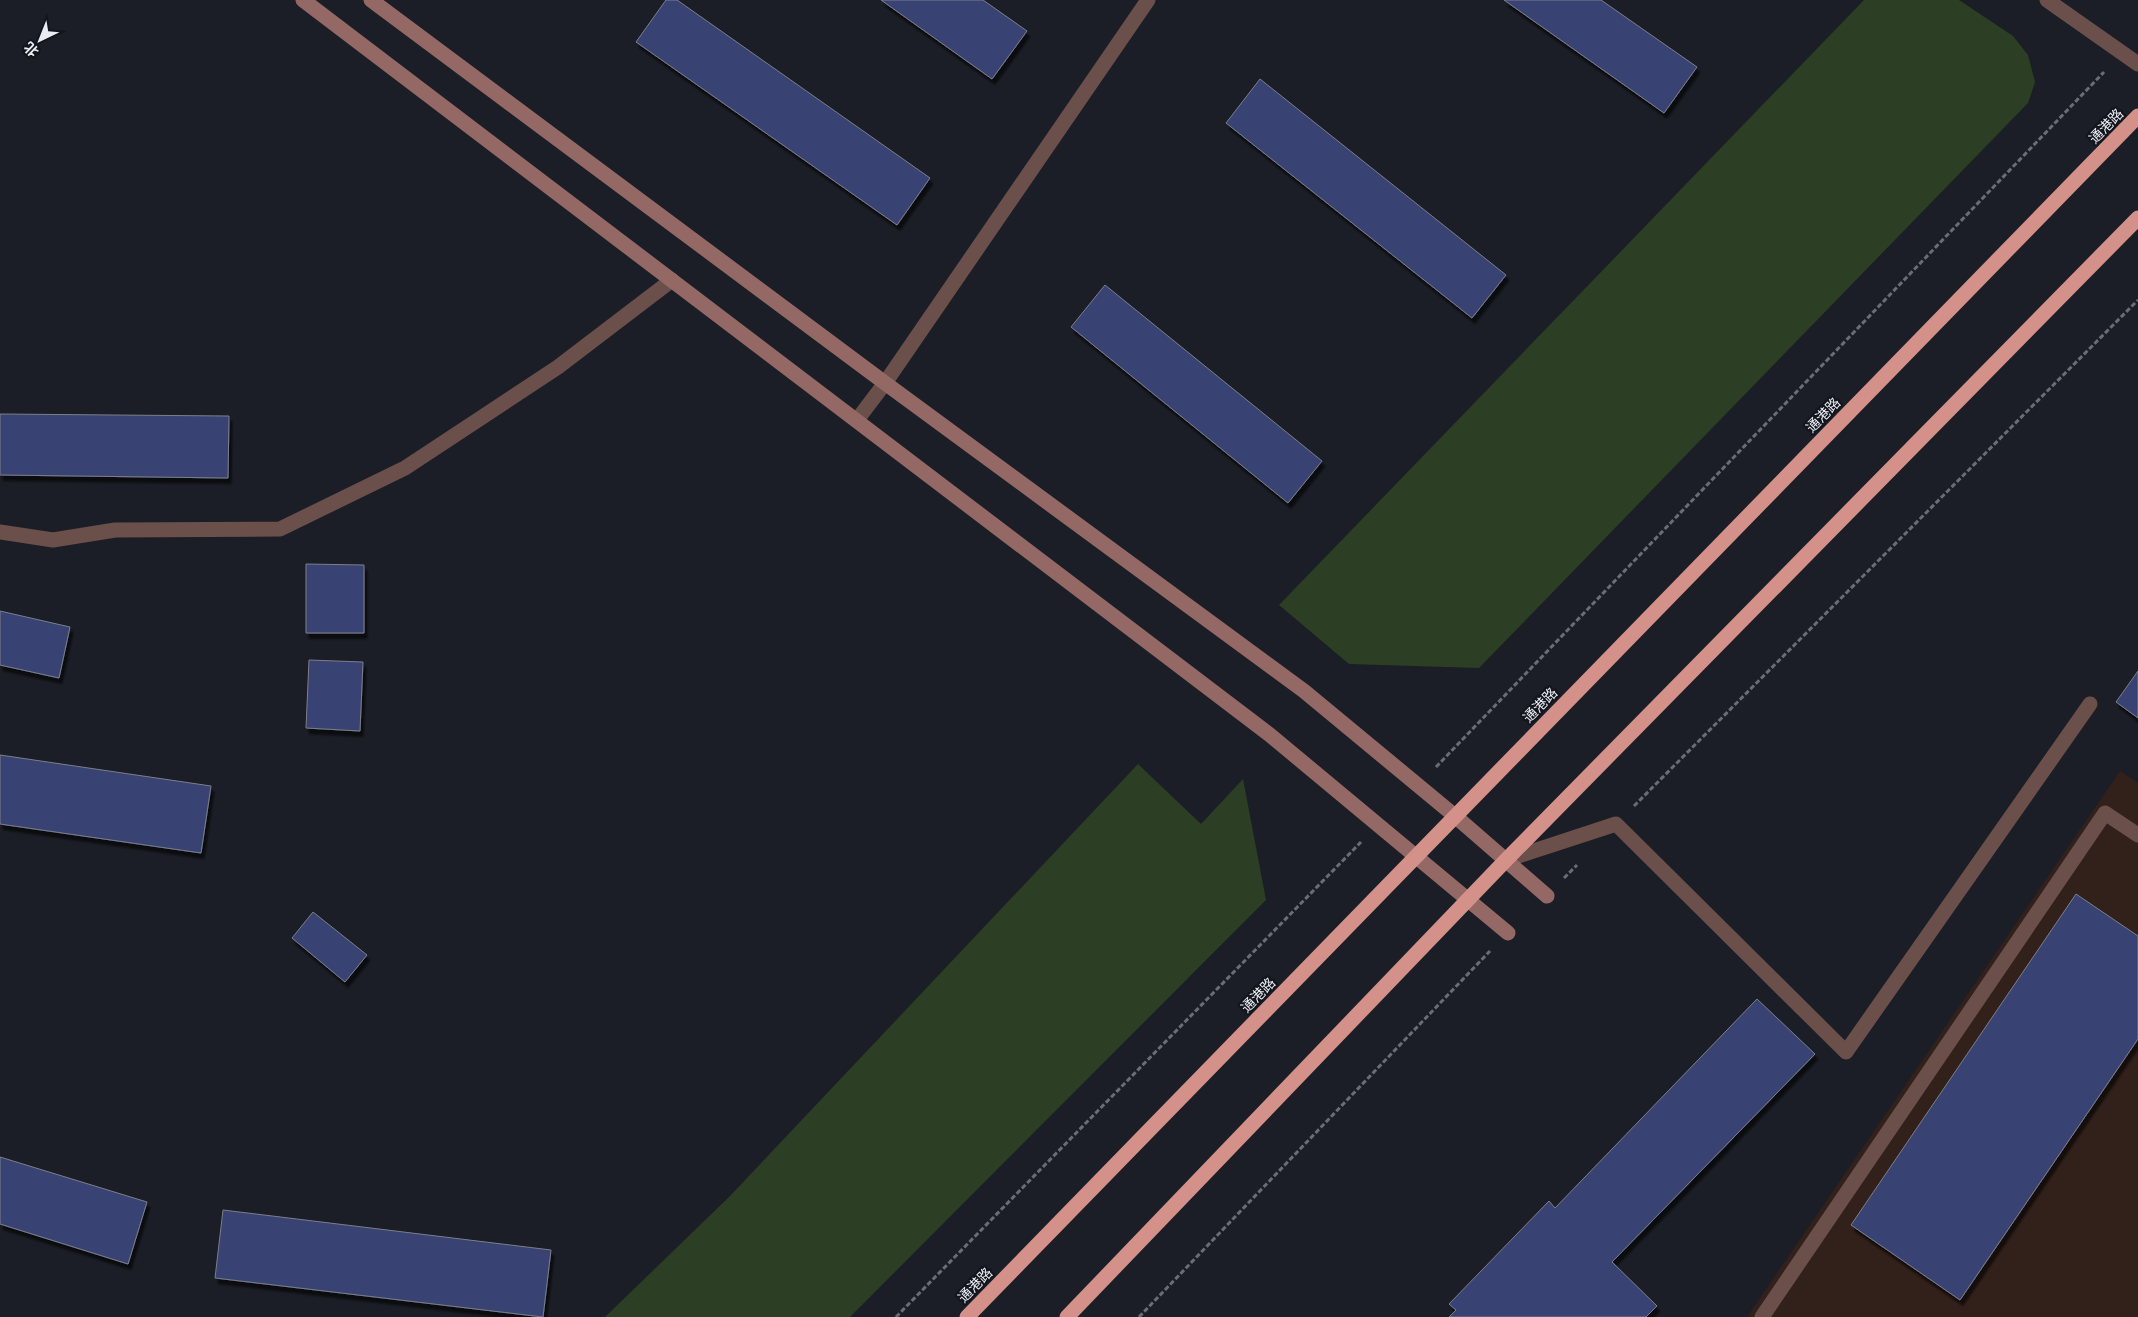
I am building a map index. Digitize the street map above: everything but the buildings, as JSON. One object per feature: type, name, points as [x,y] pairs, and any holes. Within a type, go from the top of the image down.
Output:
[{"type":"highway","name":"通港路","points":[[966,1317],[2138,116]]},
{"type":"highway","points":[[1067,1317],[1506,860],[2138,218]]},
{"type":"main road","points":[[303,0],[1270,735],[1508,933]]},
{"type":"main road","points":[[371,0],[885,384],[1304,691],[1419,785],[1546,896]]},
{"type":"street","points":[[857,420],[885,384],[1148,0]]},
{"type":"street","points":[[2047,0],[2138,64]]},
{"type":"street","points":[[0,532],[53,540],[115,530],[280,529],[405,468],[558,367],[672,280]]},
{"type":"street","points":[[1506,860],[1616,824],[1846,1052],[2090,704]]},
{"type":"street","points":[[1762,1317],[2105,812],[2138,835]]},
{"type":"path","points":[[1419,785],[2123,52]]},
{"type":"path","points":[[896,1317],[1378,825]]},
{"type":"shaded area","points":[[2120,771],[2138,783],[2138,1317],[1747,1317]]},
{"type":"green space","points":[[1864,0],[1959,0],[2013,36],[2028,55],[2035,82],[2028,103],[1479,668],[1349,664],[1279,605]]},
{"type":"green space","points":[[1138,764],[1201,824],[1243,779],[1266,900],[850,1317],[605,1317],[730,1196]]}]
